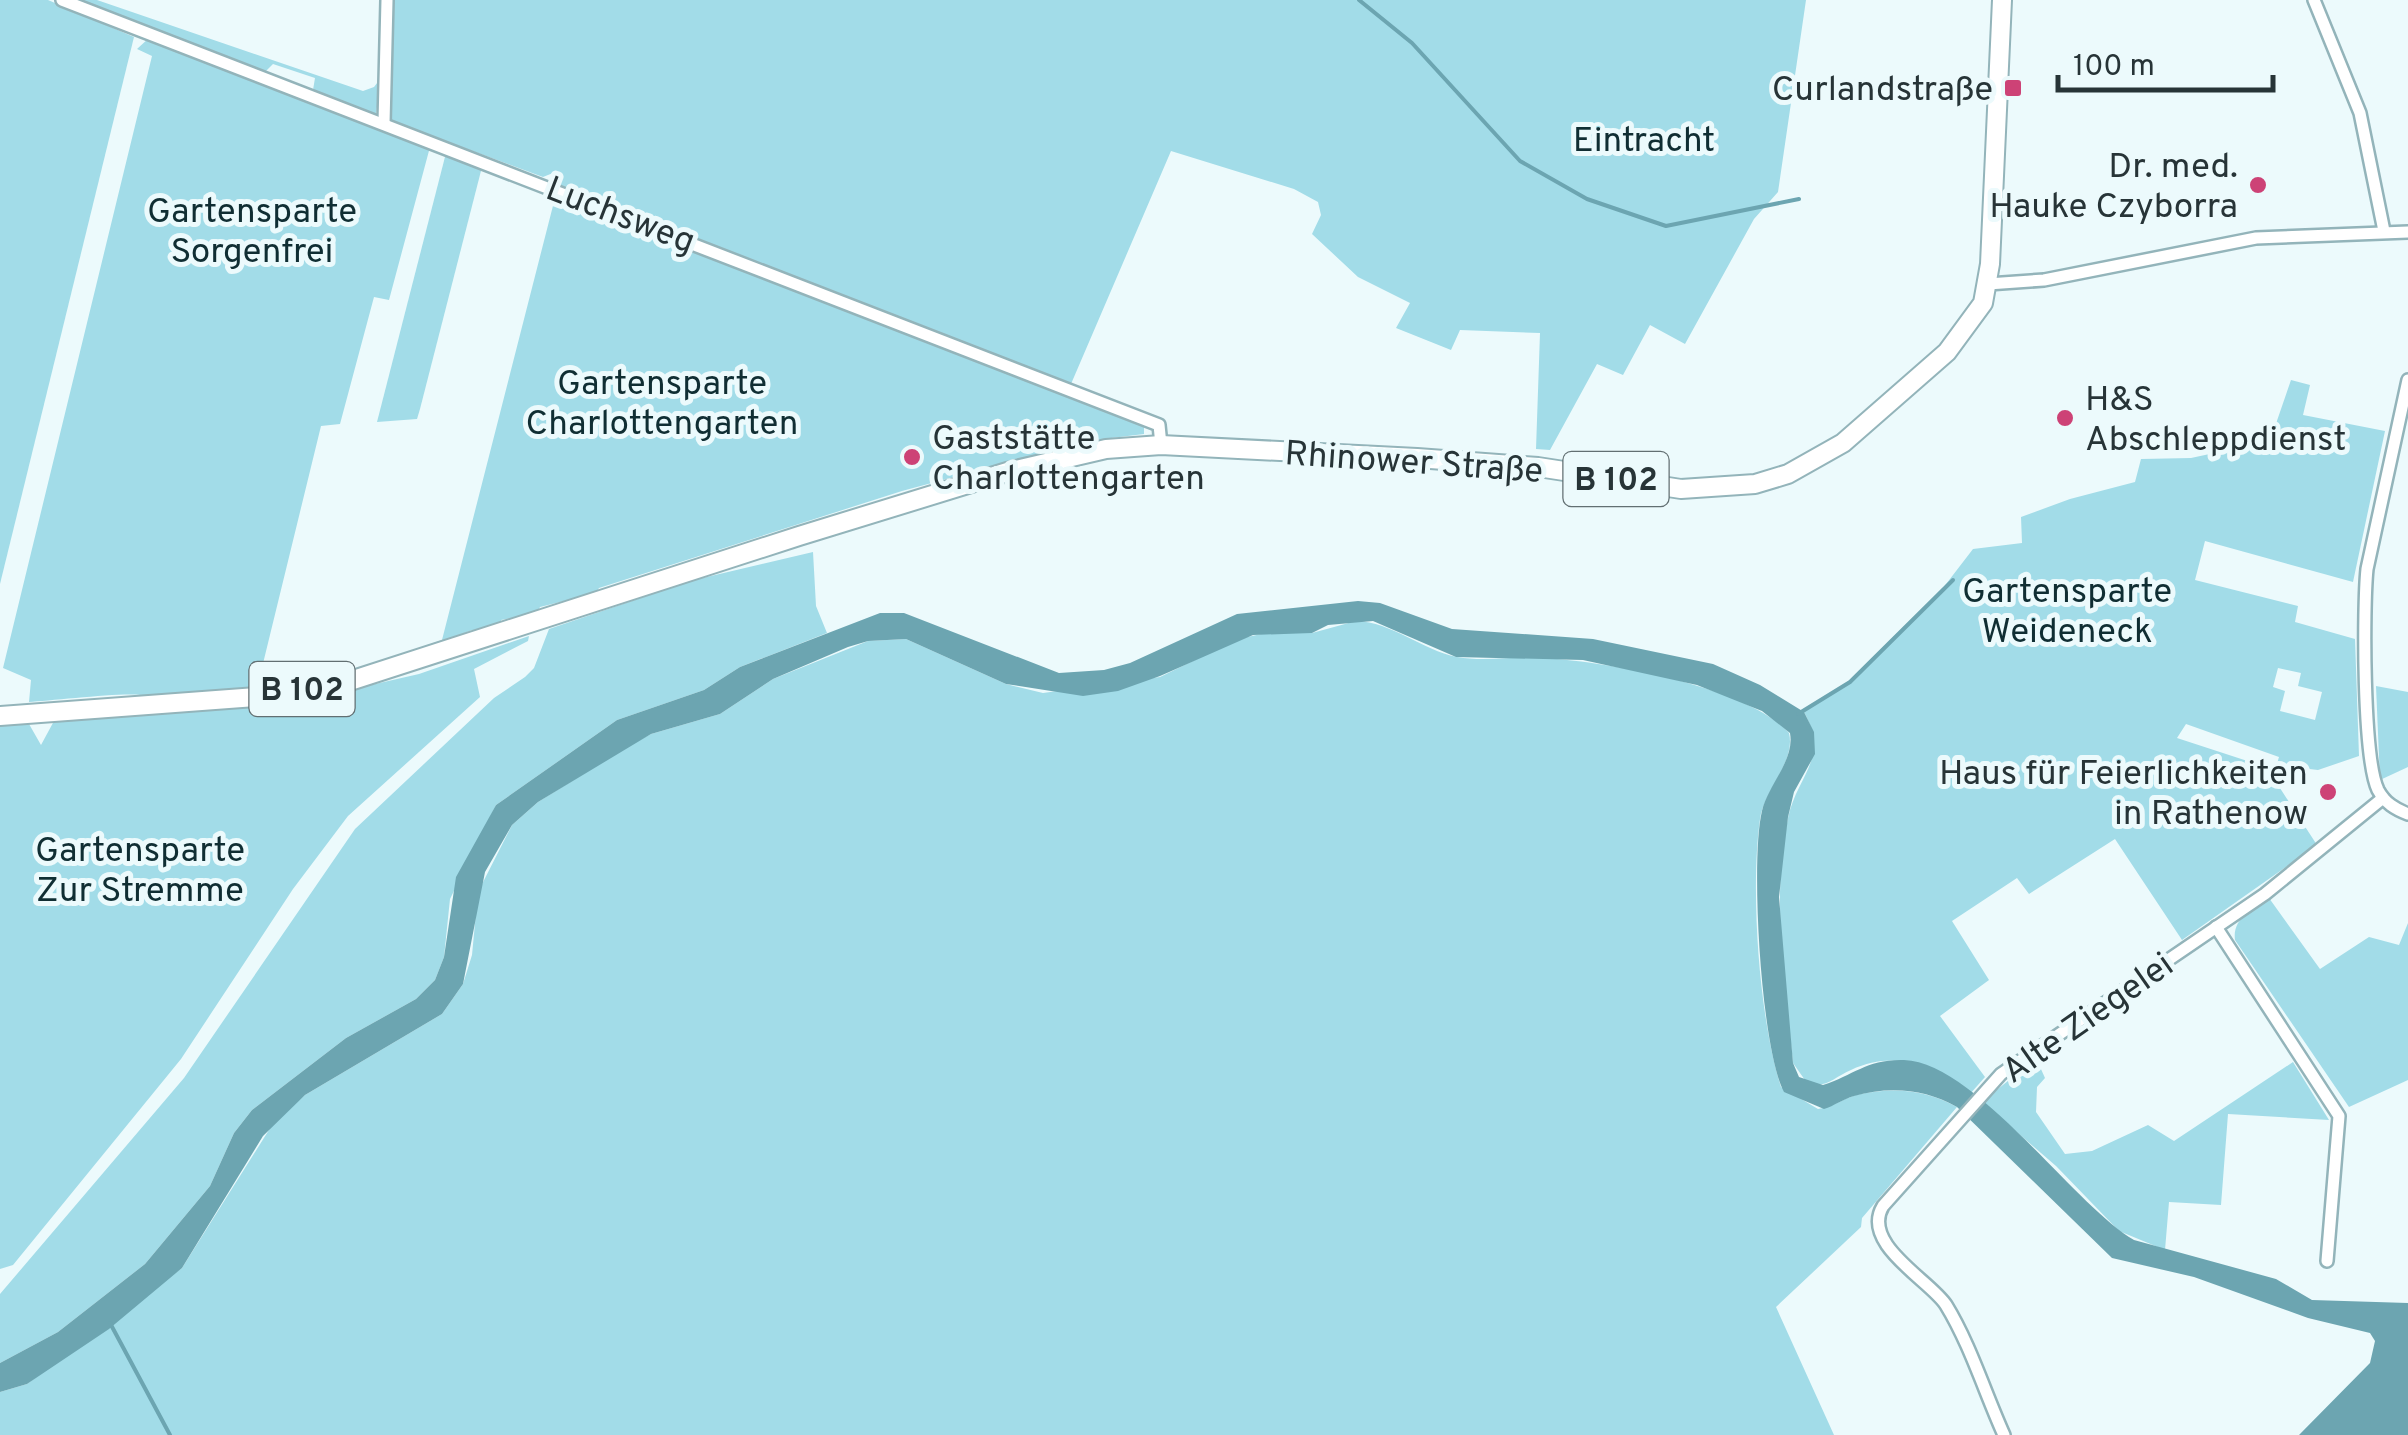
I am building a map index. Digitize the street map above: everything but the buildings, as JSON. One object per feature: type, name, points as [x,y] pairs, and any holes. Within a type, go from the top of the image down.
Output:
[{"type":"main road","name":"B 102","points":[[1988,284],[2002,0]]},
{"type":"main road","name":"Rhinower Straße","points":[[0,716],[257,697],[350,680],[1007,472],[1077,454],[1161,446],[1538,467],[1680,488],[1755,484],[1788,474],[1844,443],[1970,327],[1988,284]]},
{"type":"street","name":"Luchsweg","points":[[62,0],[1159,425],[1161,446]]},
{"type":"street","points":[[384,122],[387,0]]},
{"type":"street","points":[[2314,0],[2360,113],[2384,231]]},
{"type":"street","points":[[1988,284],[2044,280],[2216,243],[2408,232]]},
{"type":"street","points":[[2408,380],[2365,585],[2372,765],[2383,798],[2392,808],[2408,814]]},
{"type":"street","points":[[2392,452],[2407,455]]},
{"type":"street","name":"Alte Ziegelei","points":[[2004,1435],[1944,1301],[1922,1284],[1885,1241],[1878,1224],[1879,1212],[1988,1087],[2021,1058],[2265,894],[2383,798]]},
{"type":"street","points":[[2216,927],[2339,1116],[2326,1261]]},
{"type":"green space","points":[[0,0],[48,0],[134,37],[0,584]]},
{"type":"green space","points":[[76,0],[97,0],[363,91],[374,87],[381,78],[376,114],[313,90],[315,78],[273,64],[265,72]]},
{"type":"green space","name":"Eintracht","points":[[391,0],[1806,0],[1778,192],[1754,219],[1685,344],[1650,325],[1623,375],[1597,364],[1550,450],[1536,449],[1540,333],[1460,330],[1451,350],[1396,328],[1410,303],[1358,277],[1312,234],[1321,215],[1318,202],[1294,189],[1171,151],[1071,384],[554,184],[553,173],[543,177],[391,121]]},
{"type":"green space","name":"Gartensparte Sorgenfrei","points":[[149,38],[430,147],[389,300],[374,297],[340,424],[321,426],[258,684],[333,674],[268,689],[29,702],[31,680],[3,668],[152,56],[137,49]]},
{"type":"green space","points":[[446,153],[482,167],[420,409],[417,419],[377,422]]},
{"type":"green space","name":"Gartensparte Charlottengarten","points":[[556,194],[1144,424],[1144,434],[1087,441],[902,491],[599,588],[596,593],[540,607],[537,613],[501,620],[502,625],[475,634],[472,630],[406,656],[401,654],[442,640]]},
{"type":"green space","name":"Gartensparte Weideneck","points":[[2291,380],[2310,385],[2303,415],[2385,431],[2353,582],[2205,541],[2195,580],[2298,606],[2295,622],[2355,639],[2359,756],[2318,770],[2301,768],[2278,785],[2317,845],[2182,940],[2115,839],[2029,894],[2017,878],[1952,921],[1989,980],[1940,1016],[1985,1077],[1970,1094],[1942,1075],[1899,1061],[1868,1064],[1825,1083],[1807,1083],[1793,1063],[1780,910],[1788,818],[1813,755],[1814,742],[1804,712],[1849,681],[1943,588],[1973,549],[2022,543],[2021,517],[2135,482],[2141,459],[2191,458],[2270,441]],"holes":[[[2278,668],[2301,673],[2298,686],[2322,692],[2315,720],[2280,711],[2285,691],[2273,687]],[[2186,724],[2279,757],[2275,770],[2177,738]]]},
{"type":"green space","points":[[813,552],[816,606],[827,633],[740,667],[704,690],[617,720],[496,805],[450,899],[444,957],[435,980],[416,999],[346,1038],[252,1110],[234,1133],[210,1186],[145,1264],[58,1332],[0,1363],[0,1294],[184,1078],[355,829],[494,698],[534,668],[549,629],[694,580]]},
{"type":"green space","points":[[1356,621],[1382,626],[1457,657],[1569,660],[1673,679],[1741,702],[1769,716],[1789,733],[1788,755],[1760,819],[1756,882],[1762,991],[1781,1087],[1818,1109],[1856,1095],[1883,1091],[1920,1093],[1957,1107],[1862,1218],[1861,1227],[1776,1307],[1834,1435],[0,1435],[0,1392],[27,1384],[182,1268],[274,1122],[305,1095],[442,1014],[463,984],[472,955],[478,892],[512,825],[538,802],[630,745],[651,734],[720,714],[773,679],[868,641],[906,639],[1006,684],[1043,693],[1160,677],[1238,639],[1266,633],[1312,633]]},
{"type":"green space","name":"Gartensparte Zur Stremme","points":[[529,636],[528,641],[474,669],[480,697],[348,816],[293,889],[181,1059],[13,1265],[0,1269],[0,725],[29,724],[41,745],[54,721],[292,703],[419,674]]},
{"type":"green space","points":[[2376,686],[2408,692],[2408,767],[2380,780]]},
{"type":"green space","points":[[2269,898],[2320,969],[2369,937],[2399,945],[2408,923],[2408,1080],[2349,1107],[2235,940],[2240,920]]},
{"type":"green space","points":[[2036,1058],[2045,1078],[2037,1087],[2036,1112],[2065,1154],[2092,1151],[2148,1125],[2174,1141],[2293,1062],[2329,1120],[2228,1114],[2221,1205],[2169,1202],[2165,1250],[2119,1231],[2056,1166],[1982,1102]]},
{"type":"shaded area","points":[[1358,601],[1380,603],[1452,629],[1593,639],[1713,664],[1760,685],[1804,712],[1814,732],[1815,754],[1794,792],[1779,897],[1793,1063],[1799,1077],[1823,1085],[1880,1062],[1904,1060],[1932,1067],[1992,1109],[2110,1222],[2134,1240],[2276,1279],[2312,1300],[2408,1303],[2408,1435],[2299,1435],[2370,1363],[2375,1341],[2370,1333],[2308,1318],[2194,1277],[2112,1258],[1957,1107],[1945,1101],[1920,1093],[1881,1091],[1854,1096],[1824,1109],[1784,1092],[1769,1037],[1764,997],[1757,870],[1762,811],[1789,753],[1790,733],[1762,711],[1697,685],[1583,660],[1456,657],[1373,621],[1328,625],[1312,633],[1253,635],[1160,676],[1118,691],[1083,696],[1006,684],[906,639],[868,641],[773,679],[720,714],[651,734],[538,802],[512,825],[485,872],[463,984],[442,1014],[305,1095],[263,1136],[182,1268],[109,1329],[27,1384],[0,1392],[0,1363],[58,1332],[145,1264],[210,1186],[234,1133],[252,1110],[346,1038],[416,999],[435,980],[444,957],[456,877],[496,805],[617,720],[704,690],[740,667],[880,613],[904,613],[1059,673],[1104,670],[1130,663],[1237,614]]},
{"type":"waterway","points":[[1359,0],[1412,43],[1520,161],[1587,199],[1666,226],[1799,199]]},
{"type":"waterway","points":[[1798,714],[1850,682],[1953,580]]},
{"type":"waterway","points":[[110,1323],[170,1435]]},
{"type":"place","name":"Curlandstraße","points":[[2013,88]]},
{"type":"place","name":"Dr. med. Hauke Czyborra","points":[[2258,185]]},
{"type":"place","name":"H&S Abschleppdienst","points":[[2065,418]]},
{"type":"place","name":"Gaststätte Charlottengarten","points":[[912,457]]},
{"type":"place","name":"Haus für Feierlichkeiten in Rathenow","points":[[2328,792]]}]
